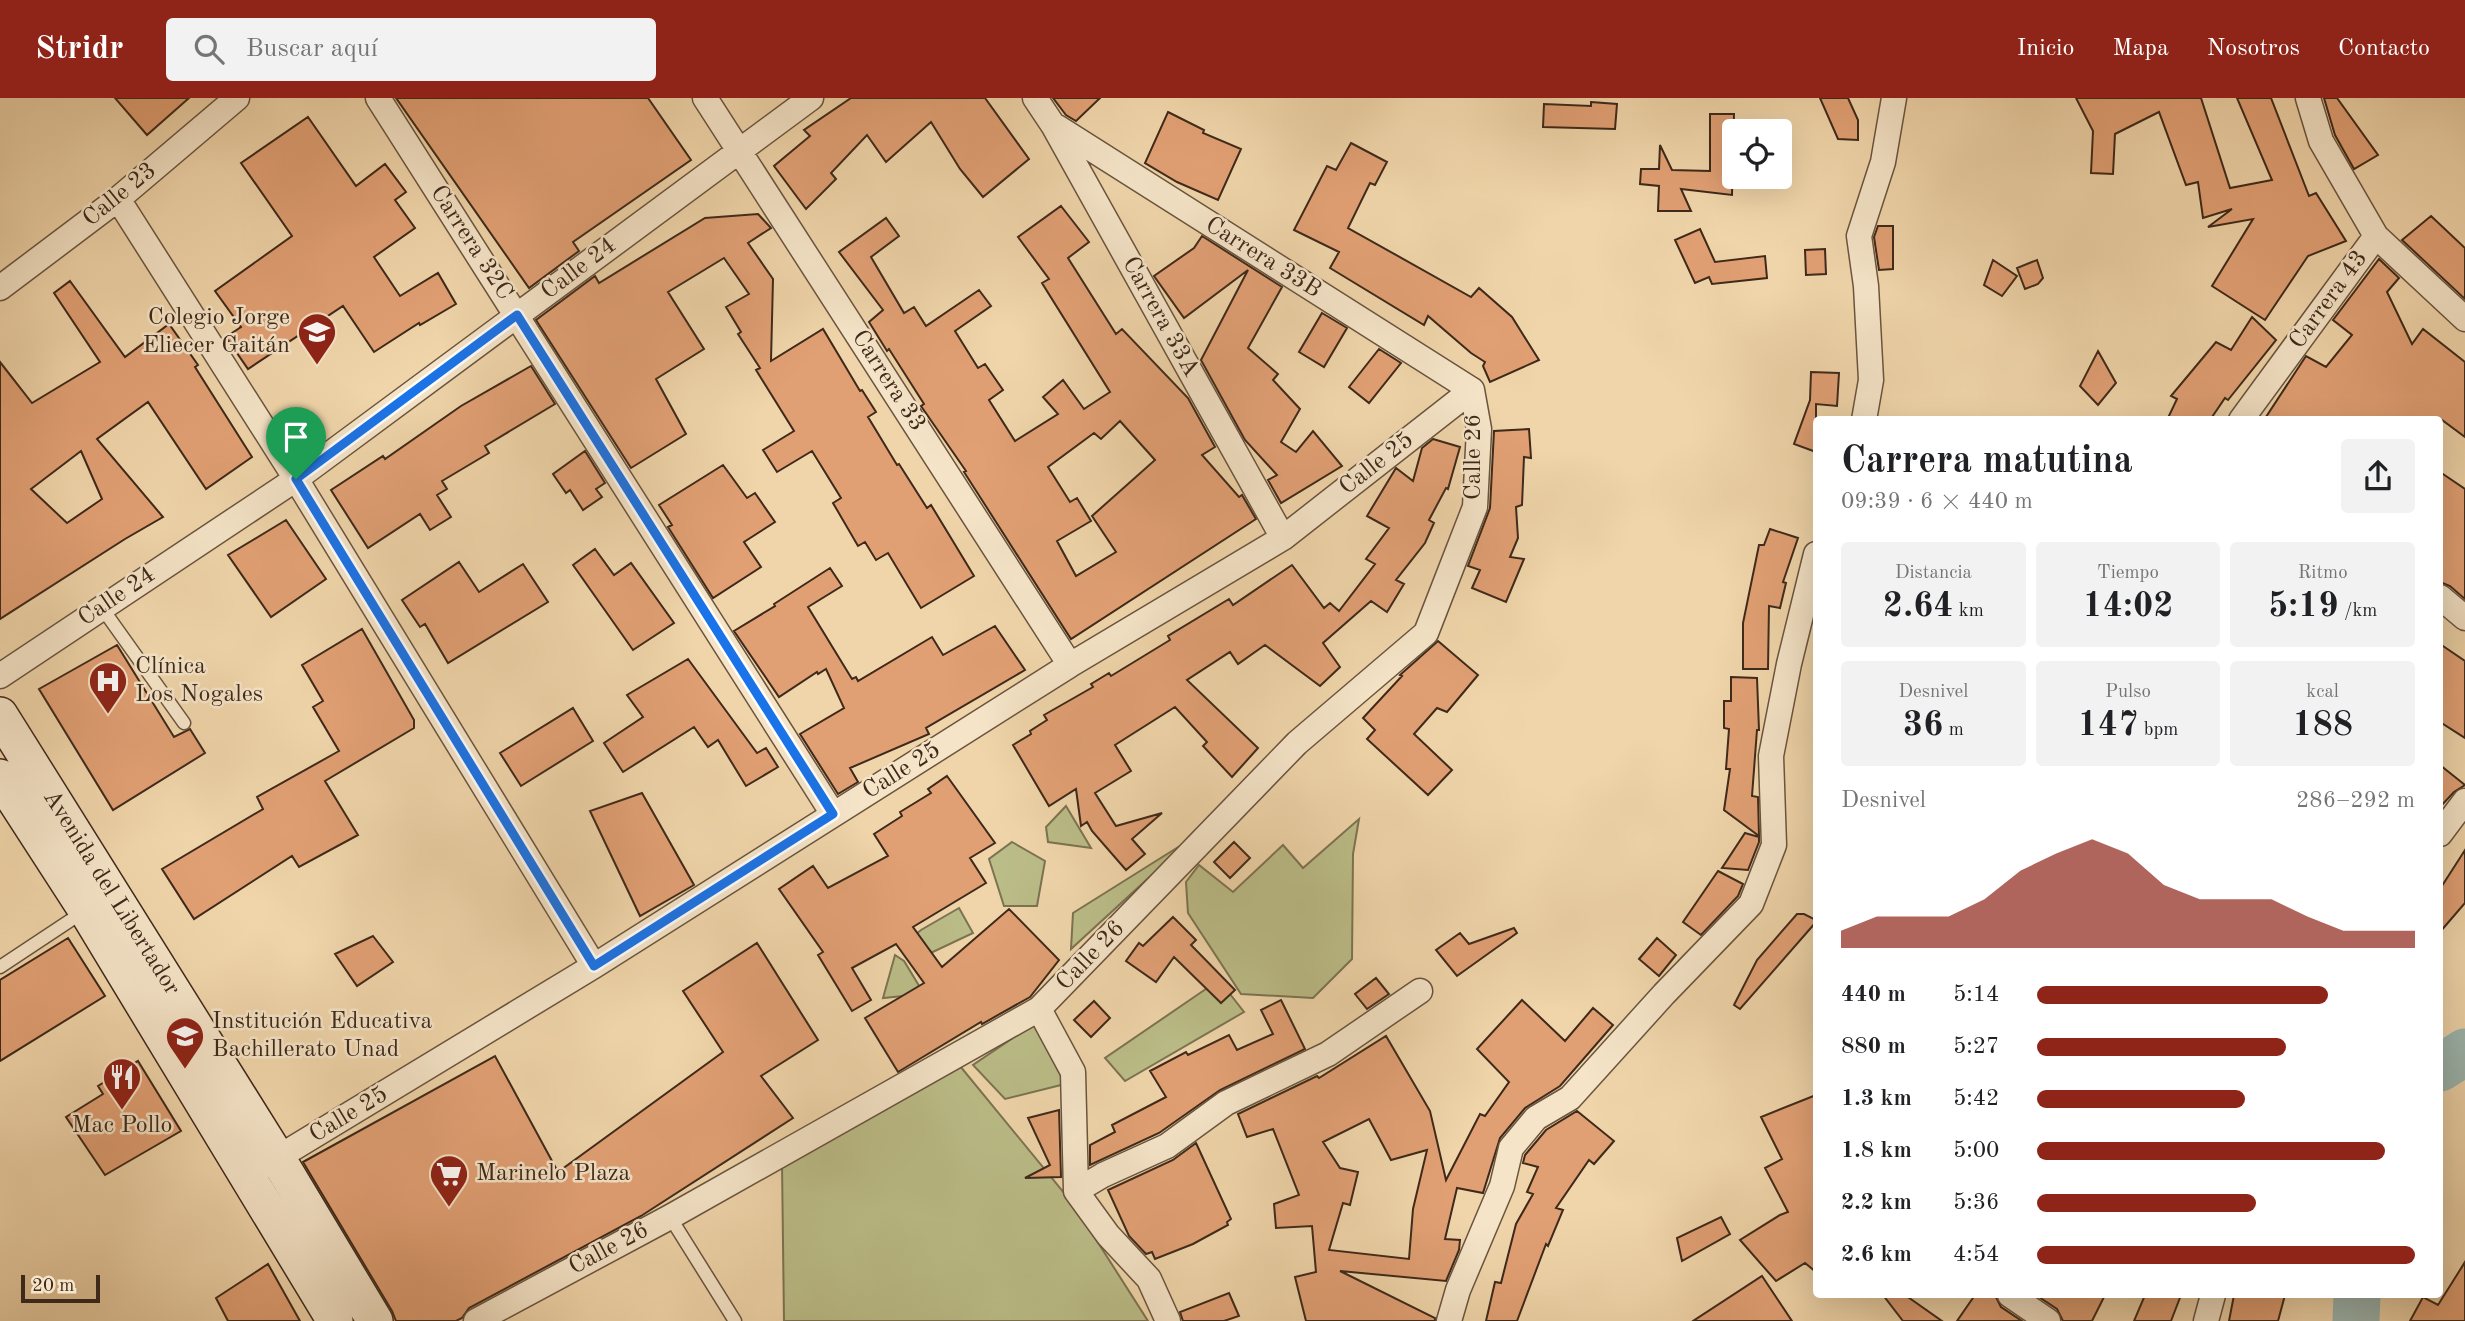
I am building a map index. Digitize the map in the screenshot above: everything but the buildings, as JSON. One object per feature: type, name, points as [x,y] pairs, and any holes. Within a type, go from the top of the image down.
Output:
[{"type":"main road","name":"Avenida del Libertador","points":[[0,715],[278,1159],[375,1321]]},
{"type":"main road","name":"Avenida del Libertador","points":[[0,777],[86,909],[335,1321]]},
{"type":"street","name":"Calle 23","points":[[0,288],[118,199],[237,98]]},
{"type":"street","name":"Carrera 32C","points":[[378,98],[833,814]]},
{"type":"street","name":"Carrera 33","points":[[705,98],[1070,665]]},
{"type":"street","name":"Calle 24","points":[[0,676],[296,479],[811,98]]},
{"type":"street","name":"Carrera 33A","points":[[1035,98],[1053,125],[1283,538]]},
{"type":"street","points":[[1865,416],[1871,380],[1866,286],[1859,236],[1883,162],[1894,98]]},
{"type":"street","name":"Carrera 43","points":[[2244,416],[2376,236],[2321,141],[2308,98]]},
{"type":"street","name":"Carrera 33B","points":[[1053,125],[1472,390]]},
{"type":"street","points":[[118,199],[296,479],[594,966]]},
{"type":"street","points":[[2376,236],[2465,319]]},
{"type":"street","name":"Calle 25","points":[[245,1176],[278,1159],[594,966],[1070,665],[1283,538],[1472,390]]},
{"type":"street","name":"Calle 26","points":[[476,1321],[670,1217],[1039,1009],[1297,743],[1426,633],[1475,507],[1479,429],[1472,390]]},
{"type":"street","points":[[1449,1321],[1458,1290],[1502,1186],[1511,1148],[1536,1118],[1570,1098],[1751,904],[1774,845],[1771,756],[1789,664],[1813,566]]},
{"type":"street","points":[[2443,600],[2465,618]]},
{"type":"street","points":[[2443,830],[2465,801]]},
{"type":"street","points":[[1076,1191],[1103,1175],[1167,1146],[1226,1103],[1328,1054],[1420,991]]},
{"type":"street","points":[[1039,1009],[1073,1072],[1076,1191],[1108,1236],[1149,1279],[1168,1321]]},
{"type":"street","points":[[2014,1298],[2048,1321]]},
{"type":"street","points":[[2206,1321],[2212,1298]]},
{"type":"lane","points":[[102,607],[184,723]]},
{"type":"lane","points":[[0,967],[86,909]]},
{"type":"lane","points":[[670,1217],[735,1321]]},
{"type":"green space","points":[[1066,806],[1091,848],[1048,842],[1046,827]]},
{"type":"green space","points":[[1359,819],[1353,854],[1352,959],[1313,998],[1241,994],[1188,913],[1186,882],[1199,865],[1233,892],[1283,845],[1303,868]]},
{"type":"green space","points":[[1191,839],[1071,949],[1073,913]]},
{"type":"green space","points":[[1012,842],[1045,861],[1037,906],[1004,906],[989,859]]},
{"type":"green space","points":[[959,908],[973,933],[918,959],[904,944],[921,930]]},
{"type":"green space","points":[[895,955],[904,961],[924,994],[883,998]]},
{"type":"green space","points":[[1219,980],[1244,1012],[1125,1081],[1105,1058]]},
{"type":"green space","points":[[1035,1023],[1065,1084],[1005,1099],[973,1065]]},
{"type":"green space","points":[[960,1066],[1074,1205],[1148,1321],[784,1321],[782,1164]]},
{"type":"waterway","points":[[2443,1066],[2465,1052]]},
{"type":"waterway","points":[[2356,1321],[2357,1298]]},
{"type":"place","name":"Colegio Jorge Eliecer Gaitán","points":[[317,366]]},
{"type":"place","name":"Clínica Los Nogales","points":[[108,715]]},
{"type":"place","name":"Institución Educativa Bachillerato Unad","points":[[185,1070]]},
{"type":"place","name":"Mac Pollo","points":[[122,1111]]},
{"type":"place","name":"Marinelo Plaza","points":[[449,1208]]},
{"type":"route","points":[[517,315],[833,814],[594,966],[296,479],[517,315]]}]
